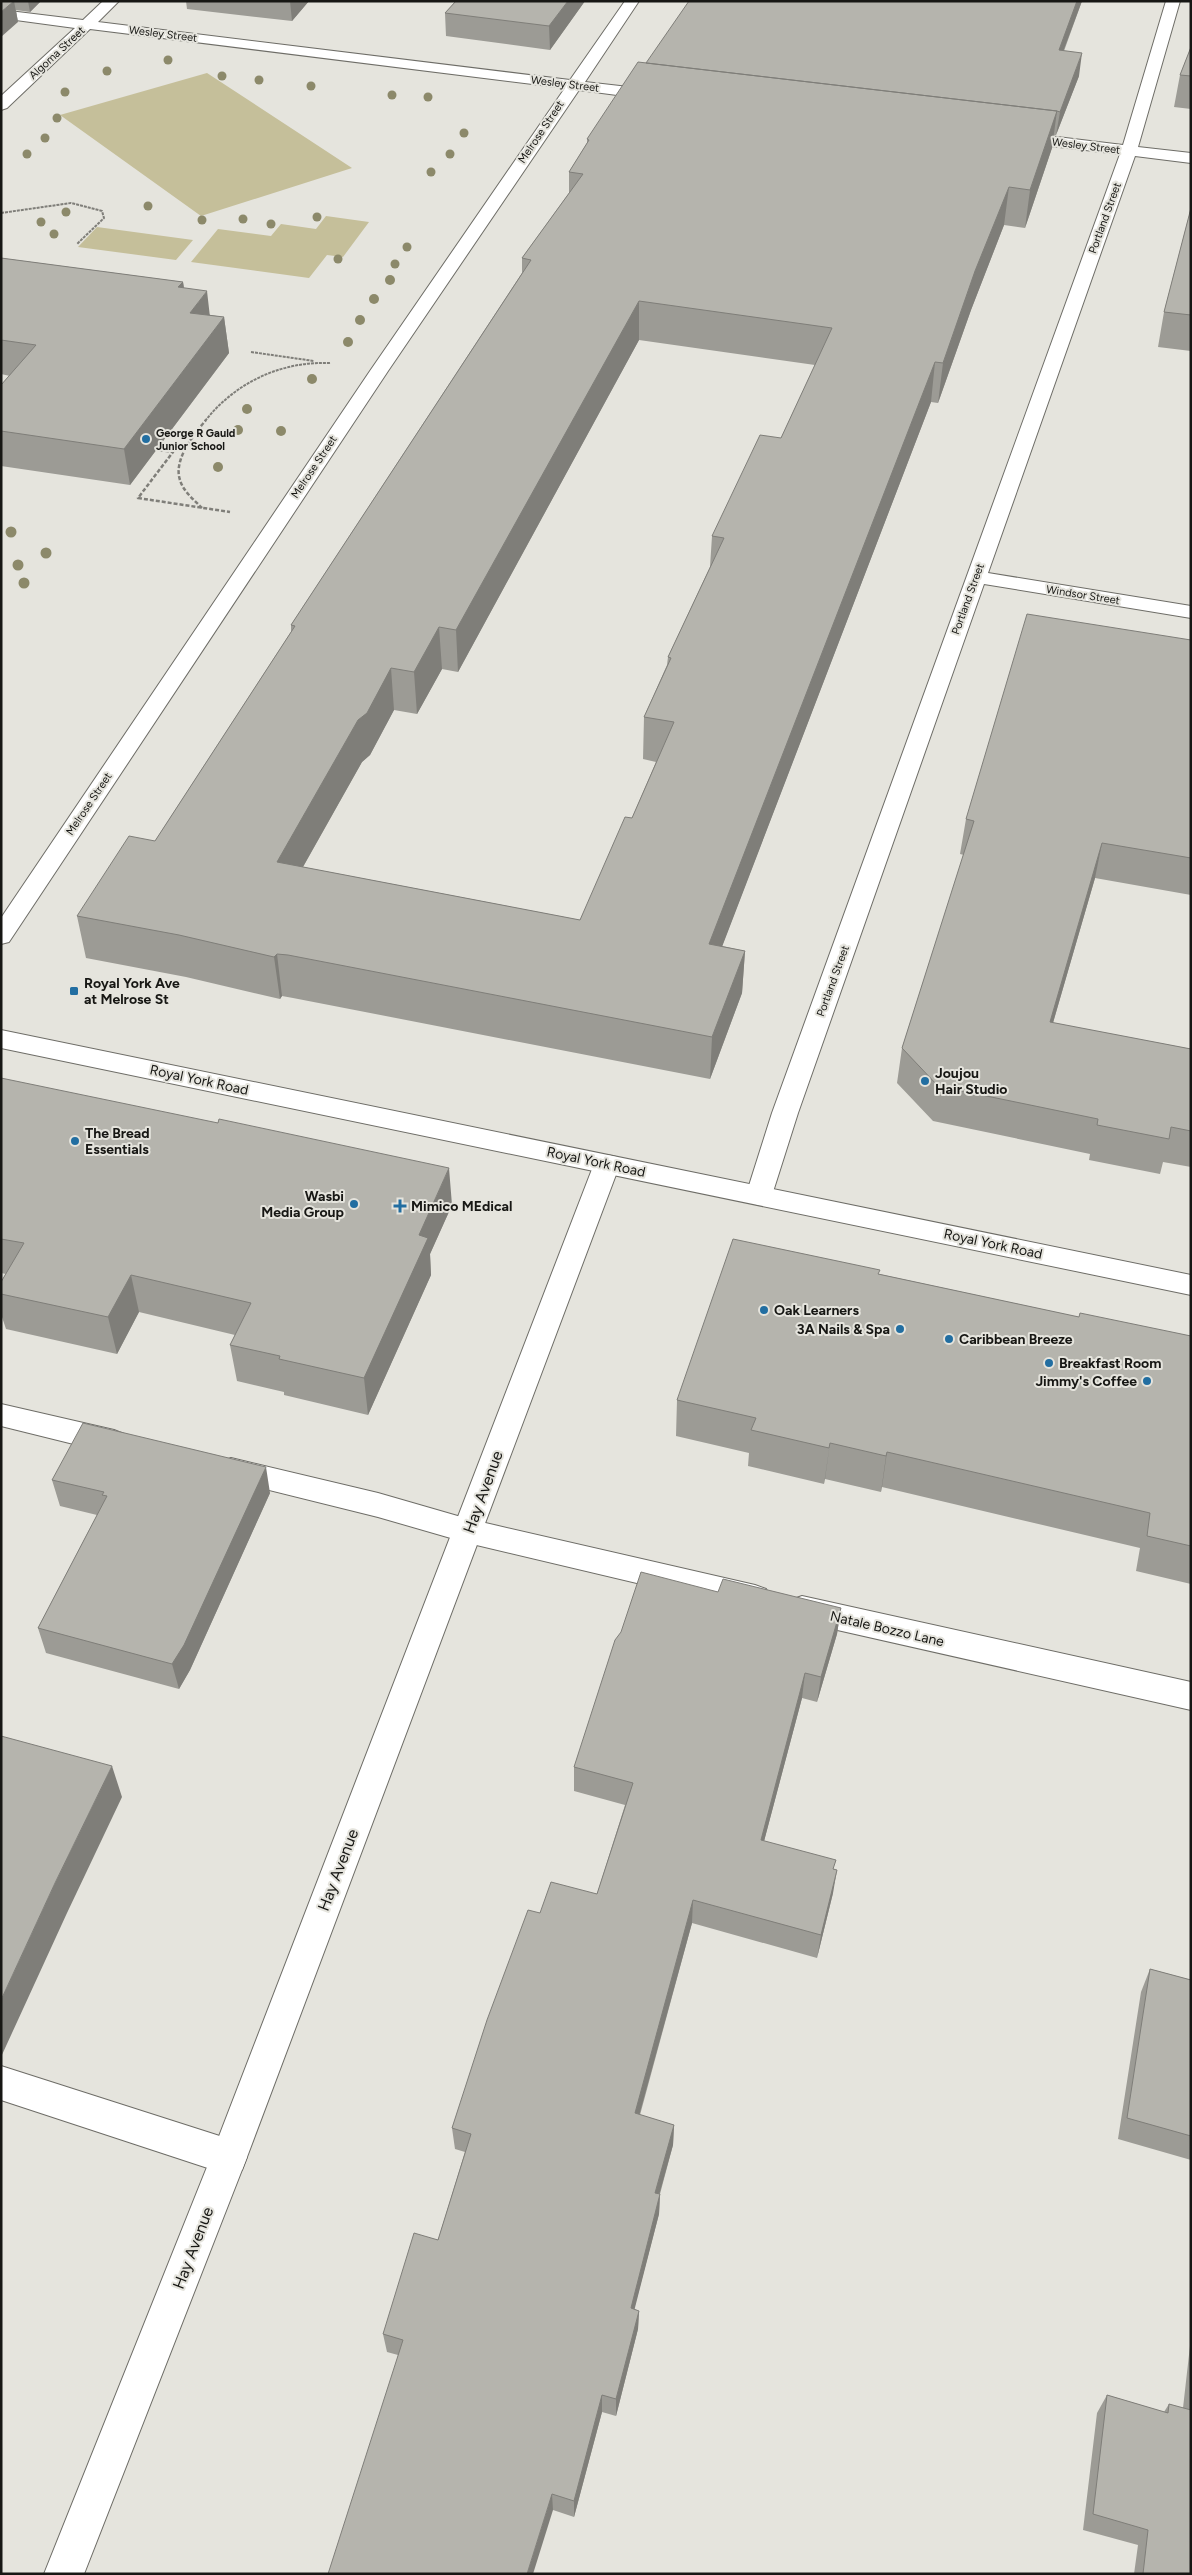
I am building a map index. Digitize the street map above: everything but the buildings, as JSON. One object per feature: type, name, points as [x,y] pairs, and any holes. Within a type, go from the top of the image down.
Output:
[{"type":"street","name":"Algoma Street","points":[[1,105],[112,1]]},
{"type":"street","name":"Melrose Street","points":[[1,936],[632,1]]},
{"type":"street","name":"Portland Street","points":[[759,1195],[785,1114],[1129,151],[1173,1]]},
{"type":"street","name":"Wesley Street","points":[[1,14],[673,97]]},
{"type":"street","name":"Wesley Street","points":[[998,135],[1191,158]]},
{"type":"street","name":"Windsor Street","points":[[976,577],[1191,612]]},
{"type":"street","name":"Royal York Road","points":[[1,1039],[1191,1285]]},
{"type":"street","name":"Hay Avenue","points":[[64,2574],[229,2157],[606,1164]]},
{"type":"street","points":[[1,1415],[137,1447]]},
{"type":"street","name":"Natale Bozzo Lane","points":[[204,1463],[378,1505],[468,1531],[932,1640],[1191,1696]]},
{"type":"street","points":[[1,2083],[229,2157]]},
{"type":"path","points":[[1,212],[71,203],[102,211],[104,218],[77,244]]},
{"type":"path","points":[[251,352],[331,364]]},
{"type":"path","points":[[202,508],[191,497],[180,480],[180,461],[191,439],[215,407],[243,386],[260,377],[289,366],[322,362]]},
{"type":"path","points":[[148,448],[173,452],[138,498],[236,513]]},
{"type":"shaded area","points":[[207,73],[352,168],[201,216],[60,115]]},
{"type":"shaded area","points":[[326,216],[369,222],[343,257],[327,255],[309,278],[191,262],[218,229],[271,236],[281,224],[316,229]]},
{"type":"shaded area","points":[[97,227],[193,240],[176,260],[78,247]]},
{"type":"place","name":"George R Gauld Junior School","points":[[146,439]]},
{"type":"place","name":"Royal York Ave at Melrose St","points":[[74,991]]},
{"type":"place","name":"Joujou Hair Studio","points":[[925,1081]]},
{"type":"place","name":"The Bread Essentials","points":[[75,1141]]},
{"type":"place","name":"Wasbi Media Group","points":[[354,1204]]},
{"type":"place","name":"Mimico MEdical","points":[[400,1206]]},
{"type":"place","name":"Oak Learners","points":[[764,1310]]},
{"type":"place","name":"3A Nails & Spa","points":[[900,1329]]},
{"type":"place","name":"Caribbean Breeze","points":[[949,1339]]},
{"type":"place","name":"Breakfast Room","points":[[1049,1363]]},
{"type":"place","name":"Jimmy's Coffee","points":[[1147,1381]]}]
